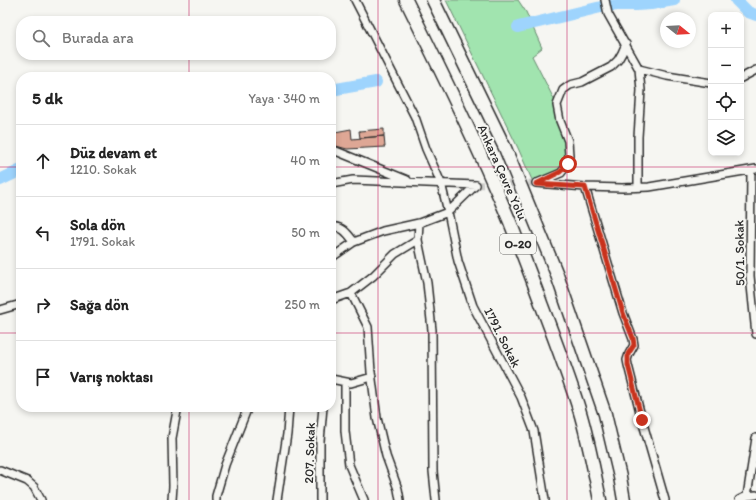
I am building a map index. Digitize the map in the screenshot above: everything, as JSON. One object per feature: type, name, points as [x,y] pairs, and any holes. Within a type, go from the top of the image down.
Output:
[{"type":"highway","name":"Ankara Çevre Yolu","points":[[406,0],[482,158],[535,285],[579,410],[600,500]]},
{"type":"highway","name":"Ankara Çevre Yolu","points":[[433,0],[505,148],[556,272],[605,414],[624,500]]},
{"type":"street","name":"1791. Sokak","points":[[355,0],[415,116],[426,149],[441,183],[458,260],[474,306],[520,397],[534,431],[544,500]]},
{"type":"street","points":[[605,0],[608,14],[639,69],[641,95],[638,137],[638,187]]},
{"type":"street","points":[[626,44],[618,60],[611,67],[582,82],[570,85],[563,90],[556,105],[568,142],[568,164],[560,172],[536,184],[622,188],[649,187],[753,170]]},
{"type":"street","points":[[639,69],[666,76],[708,83]]},
{"type":"street","points":[[744,76],[756,70]]},
{"type":"street","points":[[336,151],[411,182]]},
{"type":"street","name":"50/1. Sokak","points":[[753,170],[750,276],[756,334]]},
{"type":"street","points":[[336,183],[353,180],[476,185],[448,212],[419,224],[382,231],[354,242],[336,255]]},
{"type":"street","points":[[585,187],[623,313],[633,338],[634,345],[628,354],[628,365],[664,500]]},
{"type":"street","points":[[419,224],[418,240],[426,283],[432,330],[433,471],[436,500]]},
{"type":"street","points":[[336,227],[345,231],[354,242]]},
{"type":"street","points":[[336,298],[351,293],[373,276],[395,254],[418,240]]},
{"type":"street","points":[[351,293],[368,326],[377,418],[386,456],[400,500]]},
{"type":"street","points":[[0,310],[16,305]]},
{"type":"street","points":[[336,380],[351,383],[372,377]]},
{"type":"street","points":[[345,382],[344,431],[349,465],[364,500]]},
{"type":"street","points":[[172,500],[172,438],[177,412]]},
{"type":"street","points":[[216,500],[225,466],[246,412]]},
{"type":"street","points":[[277,500],[287,434],[289,412]]},
{"type":"street","name":"207. Sokak","points":[[320,500],[320,441],[323,412]]},
{"type":"street","points":[[748,496],[756,438]]},
{"type":"street","points":[[0,470],[27,481],[34,487],[41,500]]},
{"type":"street","points":[[739,500],[748,496],[756,495]]},
{"type":"green space","points":[[446,0],[518,0],[526,12],[542,48],[532,56],[557,105],[569,155],[561,173],[532,180]]},
{"type":"building","points":[[351,129],[352,139],[384,136],[385,147],[347,149],[336,146],[336,132]]},
{"type":"building","points":[[384,129],[384,136],[360,138],[359,131]]},
{"type":"waterway","points":[[518,27],[601,7],[651,4],[674,0]]},
{"type":"waterway","points":[[736,0],[748,12],[756,15]]},
{"type":"waterway","points":[[336,89],[376,82]]},
{"type":"waterway","points":[[0,180],[16,172]]},
{"type":"tunnel","points":[[476,185],[536,183]]},
{"type":"route","points":[[568,164],[560,172],[536,184],[585,187],[623,313],[633,338],[634,345],[628,354],[628,365],[642,420]]}]
